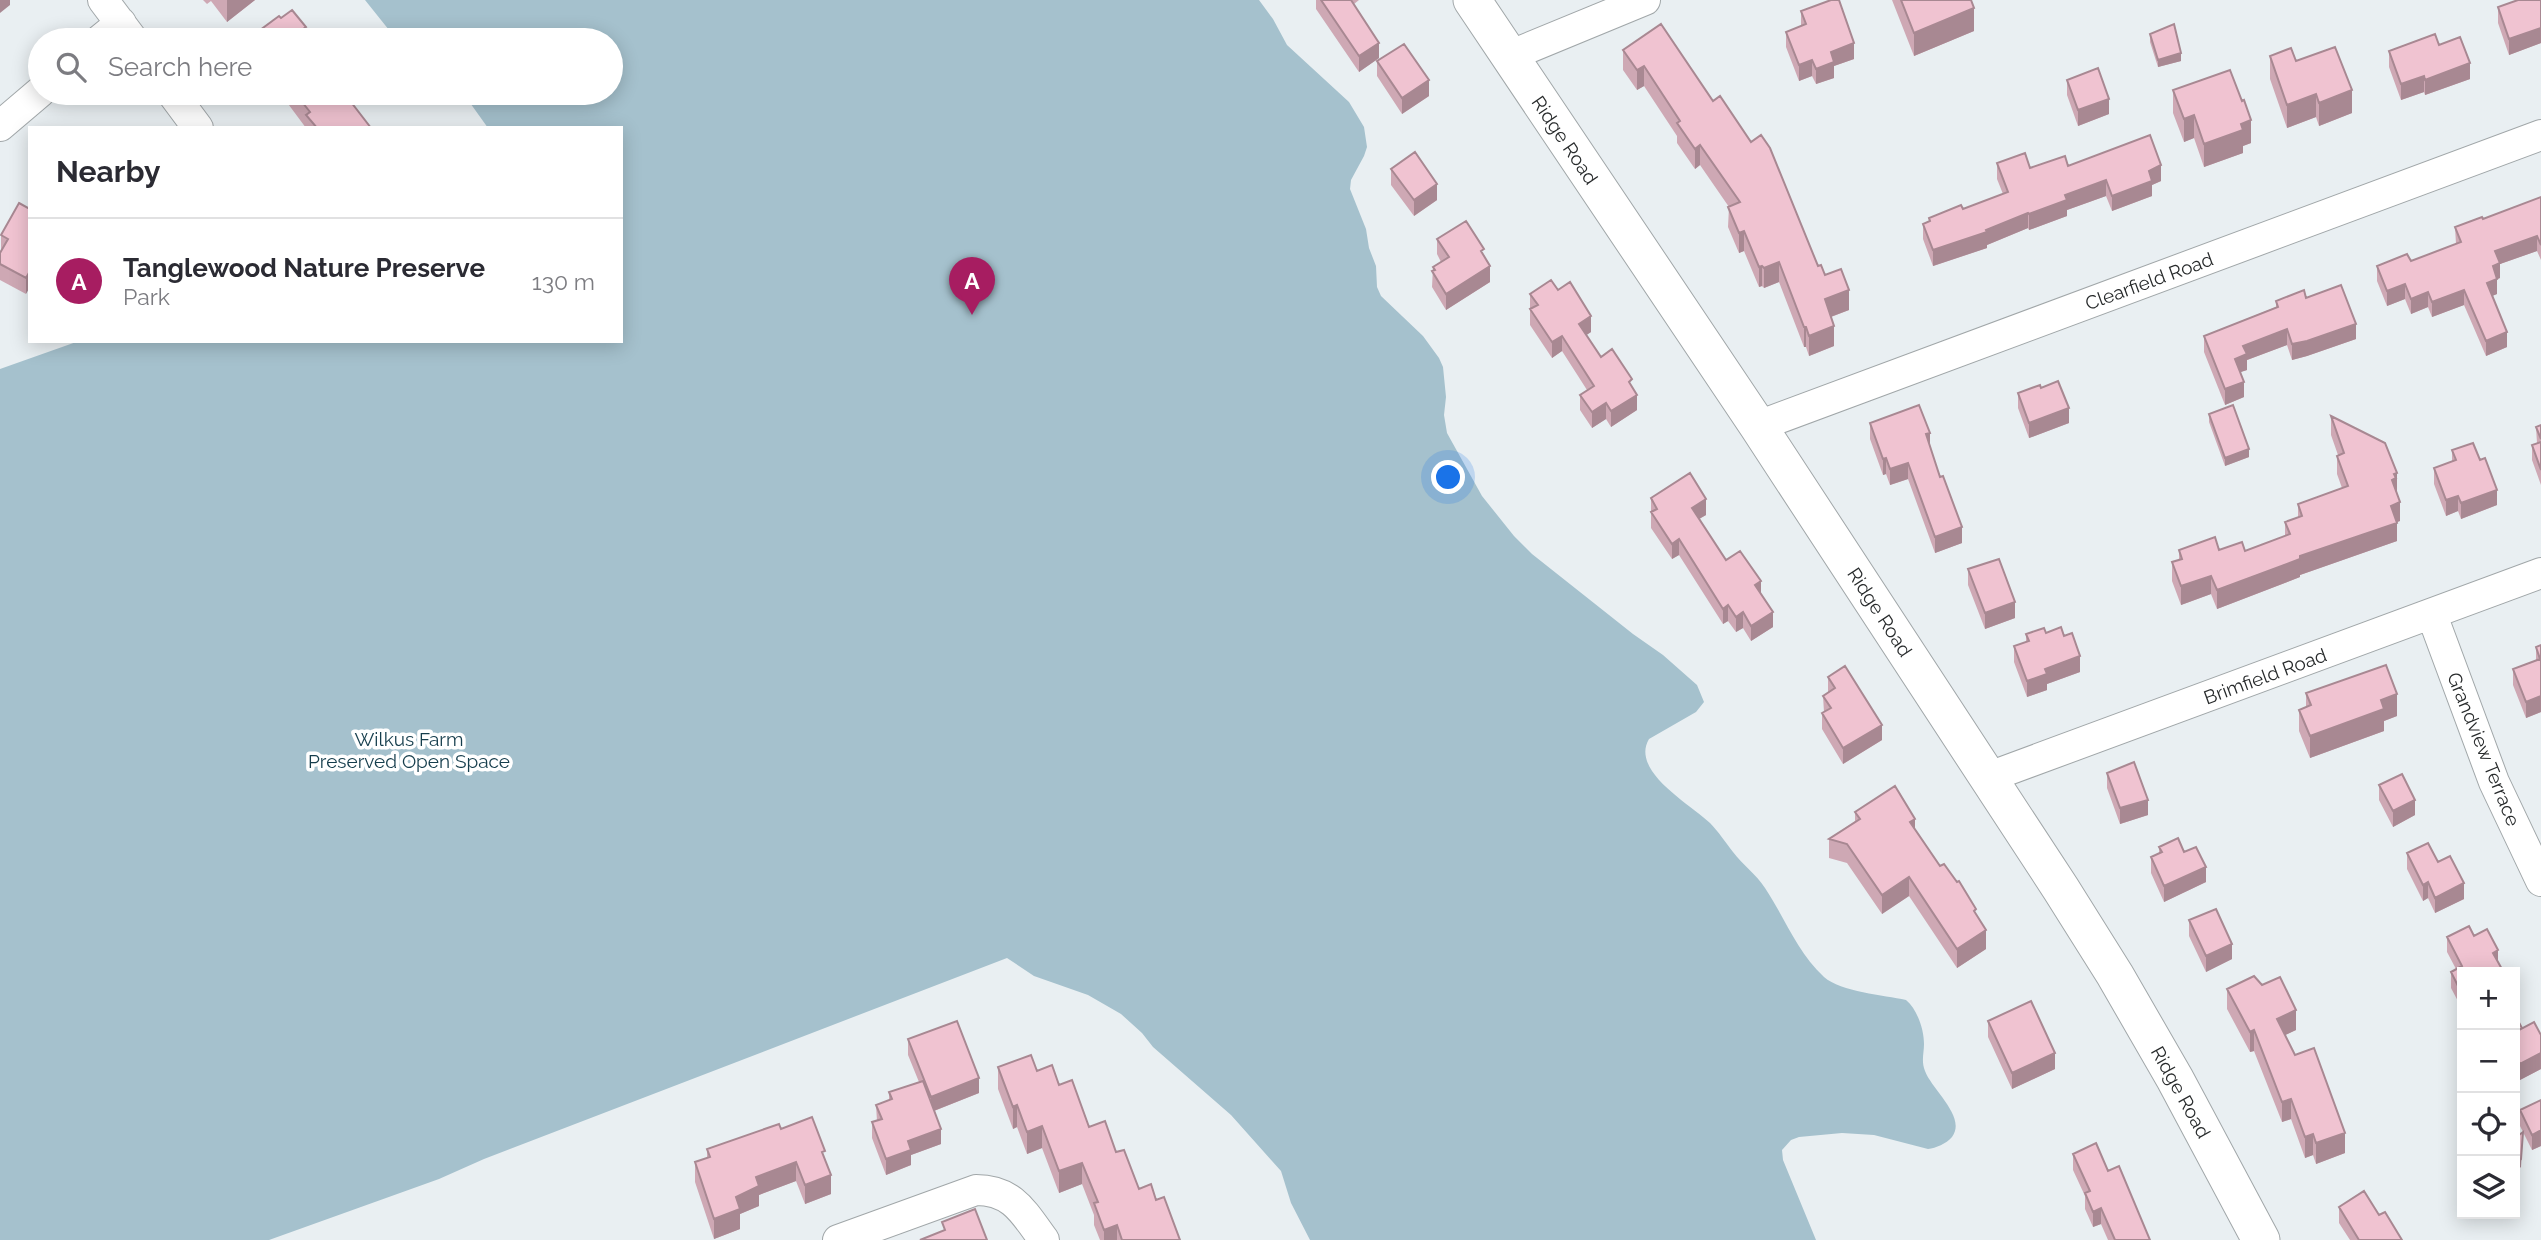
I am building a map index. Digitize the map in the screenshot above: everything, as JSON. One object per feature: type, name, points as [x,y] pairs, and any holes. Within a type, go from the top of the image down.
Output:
[{"type":"street","name":"Ridge Road","points":[[1472,0],[1758,426],[1989,777],[2115,975],[2175,1079],[2261,1240]]},
{"type":"street","points":[[1509,56],[1644,0]]},
{"type":"street","points":[[0,126],[28,102]]},
{"type":"street","points":[[181,105],[197,126]]},
{"type":"street","name":"Clearfield Road","points":[[1758,426],[2541,135]]},
{"type":"street","name":"Brimfield Road","points":[[1989,777],[2541,573]]},
{"type":"street","name":"Grandview Terrace","points":[[2432,615],[2494,782],[2541,881]]},
{"type":"street","points":[[838,1240],[976,1190],[990,1190],[1005,1195],[1017,1205],[1044,1240]]},
{"type":"green space","name":"Wilkus Farm Preserved Open Space","points":[[365,0],[1259,0],[1287,45],[1349,102],[1364,127],[1367,147],[1351,180],[1350,189],[1366,229],[1376,266],[1377,287],[1381,296],[1423,336],[1439,358],[1443,367],[1447,433],[1482,496],[1532,554],[1663,655],[1697,685],[1704,702],[1696,712],[1649,739],[1645,751],[1648,763],[1665,786],[1710,823],[1758,878],[1799,946],[1824,977],[1841,986],[1906,1000],[1910,1004],[1917,1014],[1923,1032],[1925,1071],[1955,1121],[1952,1137],[1941,1145],[1928,1149],[1874,1135],[1842,1133],[1791,1140],[1782,1150],[1783,1160],[1816,1240],[1310,1240],[1291,1203],[1281,1171],[1231,1115],[1153,1047],[1121,1014],[1088,995],[1034,976],[1007,958],[484,1159],[439,1179],[269,1240],[0,1240],[0,369],[73,343],[623,343],[623,126],[487,126],[472,105],[623,105],[623,28],[387,28]]},
{"type":"building","points":[[1321,0],[1351,0],[1379,43],[1359,56]]},
{"type":"building","points":[[1831,0],[1839,0],[1854,43],[1831,52],[1834,62],[1816,69],[1812,60],[1799,65],[1786,32],[1806,24],[1801,11]]},
{"type":"building","points":[[1901,0],[1971,0],[1974,8],[1914,33]]},
{"type":"building","points":[[2518,0],[2541,0],[2541,28],[2509,39],[2498,7]]},
{"type":"building","points":[[292,10],[306,27],[263,28],[279,16],[281,18]]},
{"type":"building","points":[[1661,24],[1713,101],[1720,96],[1751,142],[1761,135],[1770,148],[1818,266],[1821,265],[1825,275],[1841,269],[1849,290],[1825,299],[1834,326],[1809,336],[1779,262],[1764,268],[1759,267],[1744,231],[1739,233],[1728,207],[1740,202],[1700,145],[1695,149],[1644,66],[1637,70],[1623,50]]},
{"type":"building","points":[[2174,24],[2181,53],[2158,60],[2150,34]]},
{"type":"building","points":[[2435,34],[2439,45],[2460,37],[2470,63],[2425,80],[2424,76],[2401,84],[2389,51]]},
{"type":"building","points":[[1404,44],[1429,80],[1402,98],[1377,61]]},
{"type":"building","points":[[2335,47],[2352,90],[2319,103],[2316,94],[2287,105],[2270,56],[2291,48],[2296,61]]},
{"type":"building","points":[[2098,68],[2109,99],[2078,110],[2067,80]]},
{"type":"building","points":[[2230,70],[2251,120],[2241,124],[2243,130],[2204,144],[2194,115],[2184,119],[2173,90]]},
{"type":"building","points":[[304,105],[353,105],[369,126],[315,126],[306,115],[310,112]]},
{"type":"building","points":[[2150,135],[2161,165],[2149,171],[2152,181],[2112,196],[2106,180],[2065,195],[2067,200],[1933,250],[1923,224],[1930,221],[1929,218],[1961,205],[1963,209],[2008,192],[1997,163],[2025,153],[2030,168],[2065,156],[2068,166]]},
{"type":"building","points":[[1415,152],[1437,184],[1414,200],[1391,169]]},
{"type":"building","points":[[2541,197],[2541,245],[2537,236],[2495,251],[2500,263],[2493,266],[2497,279],[2487,283],[2507,332],[2486,341],[2464,290],[2432,302],[2428,292],[2411,299],[2405,284],[2387,291],[2377,266],[2407,254],[2411,261],[2461,242],[2455,227]]},
{"type":"building","points":[[19,203],[28,208],[26,278],[0,264],[0,253],[8,239],[1,235]]},
{"type":"building","points":[[1466,221],[1484,249],[1481,251],[1490,266],[1446,294],[1432,271],[1435,270],[1433,267],[1449,257],[1437,239]]},
{"type":"building","points":[[1551,280],[1558,290],[1570,282],[1591,316],[1579,324],[1601,357],[1612,349],[1632,379],[1629,382],[1637,395],[1611,411],[1606,403],[1592,412],[1580,395],[1594,386],[1562,336],[1552,342],[1530,309],[1538,305],[1530,294]]},
{"type":"building","points":[[2341,285],[2356,324],[2292,344],[2287,329],[2243,346],[2247,354],[2235,359],[2244,382],[2225,389],[2204,336],[2278,307],[2276,301],[2304,290],[2306,298]]},
{"type":"building","points":[[2058,381],[2069,408],[2029,423],[2018,393]]},
{"type":"building","points":[[1919,405],[1930,433],[1926,434],[1940,477],[1943,476],[1962,527],[1935,537],[1908,463],[1890,469],[1886,458],[1883,459],[1870,423]]},
{"type":"building","points":[[2233,405],[2249,449],[2225,458],[2209,414]]},
{"type":"building","points":[[2331,416],[2385,443],[2397,473],[2392,480],[2400,502],[2391,506],[2397,523],[2300,556],[2300,559],[2217,590],[2211,576],[2181,586],[2172,562],[2182,559],[2179,550],[2215,537],[2219,550],[2242,542],[2245,551],[2290,534],[2285,522],[2302,516],[2298,504],[2348,486],[2337,456],[2344,453]]},
{"type":"building","points":[[2541,425],[2541,439],[2536,427]]},
{"type":"building","points":[[2541,442],[2541,470],[2532,445]]},
{"type":"building","points":[[2473,443],[2480,460],[2485,458],[2497,490],[2461,503],[2458,496],[2446,500],[2434,468],[2456,460],[2452,450]]},
{"type":"building","points":[[1690,473],[1706,499],[1692,508],[1726,560],[1740,551],[1761,581],[1755,585],[1773,612],[1751,626],[1743,612],[1736,617],[1728,605],[1723,609],[1679,539],[1672,544],[1651,512],[1657,509],[1651,498]]},
{"type":"building","points":[[1999,559],[2015,602],[1985,613],[1968,569]]},
{"type":"building","points":[[2061,627],[2064,636],[2072,633],[2080,656],[2045,669],[2047,674],[2027,681],[2014,646],[2029,641],[2026,634],[2044,628],[2046,633]]},
{"type":"building","points":[[2541,645],[2541,696],[2526,702],[2513,669],[2540,659],[2536,647]]},
{"type":"building","points":[[2386,665],[2397,694],[2381,700],[2384,709],[2310,736],[2299,710],[2311,705],[2306,693]]},
{"type":"building","points":[[1845,666],[1882,725],[1843,748],[1822,713],[1831,708],[1823,696],[1835,688],[1828,677]]},
{"type":"building","points":[[2134,762],[2148,800],[2120,808],[2107,773]]},
{"type":"building","points":[[2402,774],[2415,800],[2393,811],[2379,785]]},
{"type":"building","points":[[1895,786],[1915,819],[1910,822],[1940,866],[1944,864],[1957,882],[1959,881],[1986,930],[1957,949],[1909,877],[1882,895],[1847,844],[1829,839],[1860,819],[1855,812]]},
{"type":"building","points":[[2178,838],[2184,852],[2196,847],[2206,867],[2164,886],[2151,857],[2162,852],[2159,847]]},
{"type":"building","points":[[2428,843],[2438,862],[2450,856],[2464,883],[2435,898],[2428,882],[2423,885],[2407,853]]},
{"type":"building","points":[[2216,909],[2232,944],[2206,956],[2189,920]]},
{"type":"building","points":[[2469,926],[2474,936],[2487,929],[2498,950],[2493,953],[2501,967],[2460,967],[2447,937]]},
{"type":"building","points":[[2457,969],[2457,984],[2451,972]]},
{"type":"building","points":[[2254,976],[2262,985],[2280,977],[2296,1010],[2277,1019],[2295,1055],[2314,1048],[2345,1133],[2316,1143],[2313,1134],[2305,1137],[2291,1099],[2282,1102],[2254,1030],[2250,1032],[2227,989]]},
{"type":"building","points":[[2031,1001],[2055,1053],[2012,1073],[1988,1021]]},
{"type":"building","points":[[957,1021],[979,1078],[931,1097],[908,1039]]},
{"type":"building","points":[[2534,1022],[2541,1035],[2541,1053],[2520,1064],[2520,1030]]},
{"type":"building","points":[[1031,1055],[1037,1071],[1052,1065],[1059,1085],[1072,1080],[1089,1127],[1105,1121],[1116,1152],[1124,1150],[1139,1189],[1151,1184],[1156,1200],[1164,1197],[1180,1240],[1122,1240],[1117,1225],[1104,1230],[1094,1203],[1098,1202],[1082,1163],[1059,1171],[1042,1126],[1027,1132],[1017,1105],[1013,1107],[998,1067]]},
{"type":"building","points":[[923,1081],[941,1129],[908,1141],[911,1150],[886,1159],[872,1122],[882,1119],[876,1105],[892,1099],[889,1092]]},
{"type":"building","points":[[2541,1100],[2541,1130],[2532,1135],[2520,1110]]},
{"type":"building","points":[[812,1117],[831,1175],[805,1185],[796,1162],[756,1177],[759,1186],[736,1197],[740,1209],[714,1219],[695,1162],[710,1157],[707,1149],[779,1124],[781,1129]]},
{"type":"building","points":[[2523,1132],[2520,1160],[2520,1156],[2520,1134]]},
{"type":"building","points":[[2096,1143],[2108,1171],[2119,1166],[2150,1240],[2115,1240],[2101,1208],[2093,1212],[2085,1193],[2090,1191],[2073,1154]]},
{"type":"building","points":[[2364,1191],[2379,1215],[2385,1212],[2402,1240],[2359,1240],[2339,1207]]},
{"type":"building","points":[[975,1209],[987,1240],[920,1240],[945,1230],[942,1222]]},
{"type":"place","name":"Tanglewood Nature Preserve","points":[[972,315]]}]
